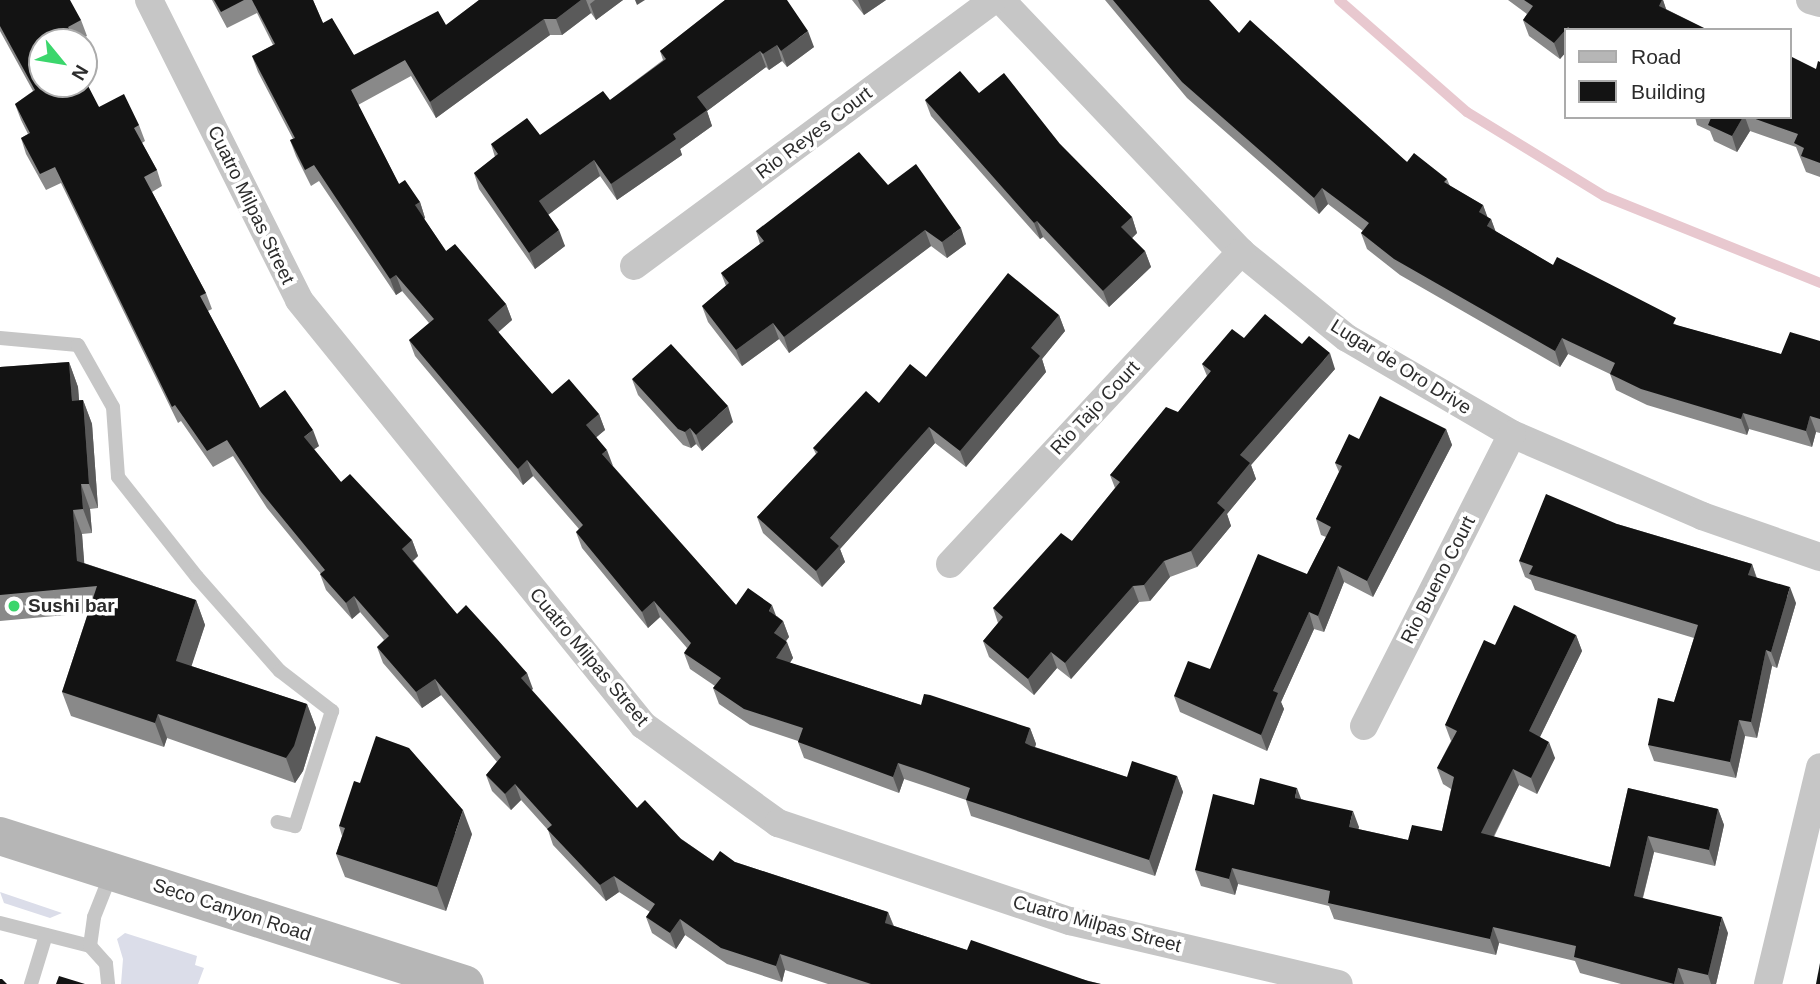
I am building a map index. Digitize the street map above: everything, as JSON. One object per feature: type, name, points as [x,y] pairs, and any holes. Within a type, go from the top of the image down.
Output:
[{"type":"main road","name":"Seco Canyon Road","points":[[0,835],[465,984]]},
{"type":"street","name":"Cuatro Milpas Street","points":[[149,0],[299,300],[643,725],[778,823],[1070,921],[1339,984]]},
{"type":"street","name":"Rio Reyes Court","points":[[634,266],[993,0]]},
{"type":"street","name":"Lugar de Oro Drive","points":[[1001,0],[1241,253],[1347,338],[1512,434],[1702,516],[1820,557]]},
{"type":"street","points":[[1810,0],[1820,3]]},
{"type":"street","name":"Rio Tajo Court","points":[[950,564],[1241,253]]},
{"type":"street","name":"Rio Bueno Court","points":[[1364,726],[1512,434]]},
{"type":"street","points":[[1768,984],[1820,767]]},
{"type":"lane","points":[[0,338],[78,345],[113,407],[118,477],[197,577],[280,671],[332,711],[295,827],[277,822]]},
{"type":"lane","points":[[90,946],[94,917],[112,871]]},
{"type":"lane","points":[[0,940],[2,924],[90,946],[106,964],[108,984]]},
{"type":"lane","points":[[31,984],[46,935]]},
{"type":"shaded area","points":[[0,892],[62,913],[50,918],[4,903]]},
{"type":"shaded area","points":[[125,933],[197,956],[195,965],[204,968],[198,984],[121,984],[123,959],[117,939]]},
{"type":"building","points":[[0,0],[70,0],[81,20],[69,28],[28,28],[28,77],[0,26]]},
{"type":"building","points":[[214,0],[244,0],[221,12]]},
{"type":"building","points":[[252,0],[313,0],[323,23],[332,18],[354,55],[438,11],[446,25],[479,0],[581,0],[556,19],[544,19],[430,102],[405,60],[351,90],[399,184],[405,180],[420,202],[415,205],[446,251],[455,244],[506,304],[488,320],[552,394],[569,379],[599,414],[586,425],[607,450],[602,454],[736,605],[748,588],[772,605],[769,611],[783,621],[774,633],[787,642],[776,658],[921,705],[924,694],[930,695],[1030,728],[1025,743],[1127,777],[1132,761],[1177,776],[1149,860],[966,800],[970,788],[925,772],[898,763],[893,777],[798,742],[803,728],[744,709],[713,688],[721,678],[684,653],[691,643],[654,601],[642,612],[576,532],[583,525],[527,460],[518,469],[409,340],[434,319],[396,275],[390,279],[314,165],[305,170],[290,140],[295,138],[252,56],[275,44]]},
{"type":"building","points":[[725,0],[787,0],[808,31],[781,51],[777,45],[763,54],[760,51],[697,97],[707,110],[673,134],[676,139],[611,184],[594,160],[539,201],[559,230],[529,253],[474,173],[498,154],[491,144],[527,118],[540,135],[603,91],[610,100],[666,59],[660,51]]},
{"type":"building","points":[[1113,0],[1209,0],[1239,33],[1250,20],[1407,162],[1414,153],[1447,179],[1444,182],[1483,205],[1479,212],[1491,219],[1487,226],[1553,265],[1557,257],[1676,318],[1673,324],[1781,354],[1790,332],[1820,341],[1820,419],[1810,416],[1806,431],[1743,413],[1741,419],[1641,389],[1610,374],[1615,363],[1562,338],[1555,351],[1394,259],[1361,233],[1369,223],[1322,188],[1314,198],[1182,82]]},
{"type":"building","points":[[1524,0],[1662,0],[1659,6],[1704,28],[1568,27],[1564,28],[1554,43],[1523,20],[1533,6]]},
{"type":"building","points":[[1792,57],[1816,69],[1818,61],[1820,62],[1820,163],[1801,156],[1804,148],[1794,143],[1798,134],[1756,119],[1792,119]]},
{"type":"building","points":[[960,71],[979,93],[1004,73],[1060,144],[1132,217],[1121,227],[1145,251],[1103,291],[1037,221],[1034,223],[925,100]]},
{"type":"building","points":[[124,94],[139,125],[134,128],[157,170],[144,177],[206,293],[200,296],[260,408],[285,390],[313,430],[304,437],[341,482],[350,474],[412,540],[402,549],[457,614],[466,605],[497,639],[527,673],[521,678],[637,808],[645,800],[681,839],[713,861],[720,851],[735,862],[888,912],[885,923],[967,950],[971,940],[1101,984],[871,984],[780,954],[776,966],[721,948],[680,919],[670,933],[646,917],[655,904],[614,876],[600,885],[547,829],[552,825],[515,784],[505,794],[486,775],[501,757],[435,679],[416,692],[377,647],[389,636],[354,596],[346,603],[320,574],[325,570],[261,492],[227,440],[207,451],[175,405],[172,407],[55,167],[40,174],[21,138],[30,133],[15,104],[28,95],[28,98],[94,98],[99,107]]},
{"type":"building","points":[[1711,119],[1742,119],[1732,136],[1708,125]]},
{"type":"building","points":[[859,152],[888,185],[916,164],[961,228],[942,242],[925,230],[784,337],[773,323],[736,350],[702,306],[729,283],[721,273],[764,241],[756,231]]},
{"type":"building","points":[[1008,273],[1059,315],[1031,348],[1040,356],[960,451],[929,427],[830,538],[839,546],[816,571],[757,517],[818,452],[813,448],[866,391],[879,403],[910,364],[926,377]]},
{"type":"building","points":[[1265,314],[1302,344],[1309,336],[1330,353],[1240,455],[1250,463],[1217,503],[1225,510],[1191,551],[1164,561],[1144,585],[1133,586],[1065,663],[1051,652],[1028,679],[983,641],[1003,617],[993,608],[1061,533],[1072,541],[1120,482],[1110,475],[1166,407],[1178,412],[1211,371],[1202,364],[1232,329],[1244,338]]},
{"type":"building","points":[[671,344],[728,406],[696,435],[690,428],[685,432],[678,429],[632,379]]},
{"type":"building","points":[[69,362],[72,401],[83,400],[89,484],[81,484],[83,509],[73,510],[77,561],[196,600],[176,661],[307,704],[294,746],[286,758],[158,714],[155,723],[62,692],[97,586],[0,595],[0,367]]},
{"type":"building","points":[[1380,396],[1446,429],[1367,581],[1338,566],[1318,616],[1309,612],[1273,691],[1278,693],[1261,735],[1174,696],[1188,661],[1210,669],[1258,554],[1307,574],[1331,527],[1316,519],[1342,466],[1335,463],[1349,434],[1359,439]]},
{"type":"building","points":[[1546,494],[1617,524],[1752,564],[1748,575],[1790,587],[1771,652],[1766,650],[1751,722],[1739,720],[1730,762],[1648,745],[1658,698],[1674,702],[1698,625],[1529,574],[1533,566],[1519,561]]},
{"type":"building","points":[[1514,605],[1576,635],[1529,731],[1549,742],[1531,778],[1513,769],[1481,833],[1610,867],[1628,788],[1718,809],[1709,850],[1648,836],[1634,896],[1722,917],[1708,975],[1678,968],[1674,984],[1574,957],[1576,946],[1493,927],[1490,939],[1328,903],[1330,891],[1232,868],[1229,879],[1195,870],[1213,794],[1254,805],[1260,778],[1297,788],[1295,798],[1353,811],[1349,827],[1408,840],[1412,825],[1442,831],[1454,777],[1437,768],[1457,731],[1445,725],[1484,640],[1495,645]]},
{"type":"building","points":[[376,736],[409,748],[463,810],[437,887],[336,854],[345,828],[339,826],[354,781],[360,783]]},
{"type":"building","points":[[1820,963],[1820,984],[1816,984]]},
{"type":"building","points":[[59,976],[85,984],[56,984]]},
{"type":"waterway","points":[[1339,0],[1467,112],[1604,196],[1820,283]]},
{"type":"place","name":"Sushi bar","points":[[14,606]]}]
